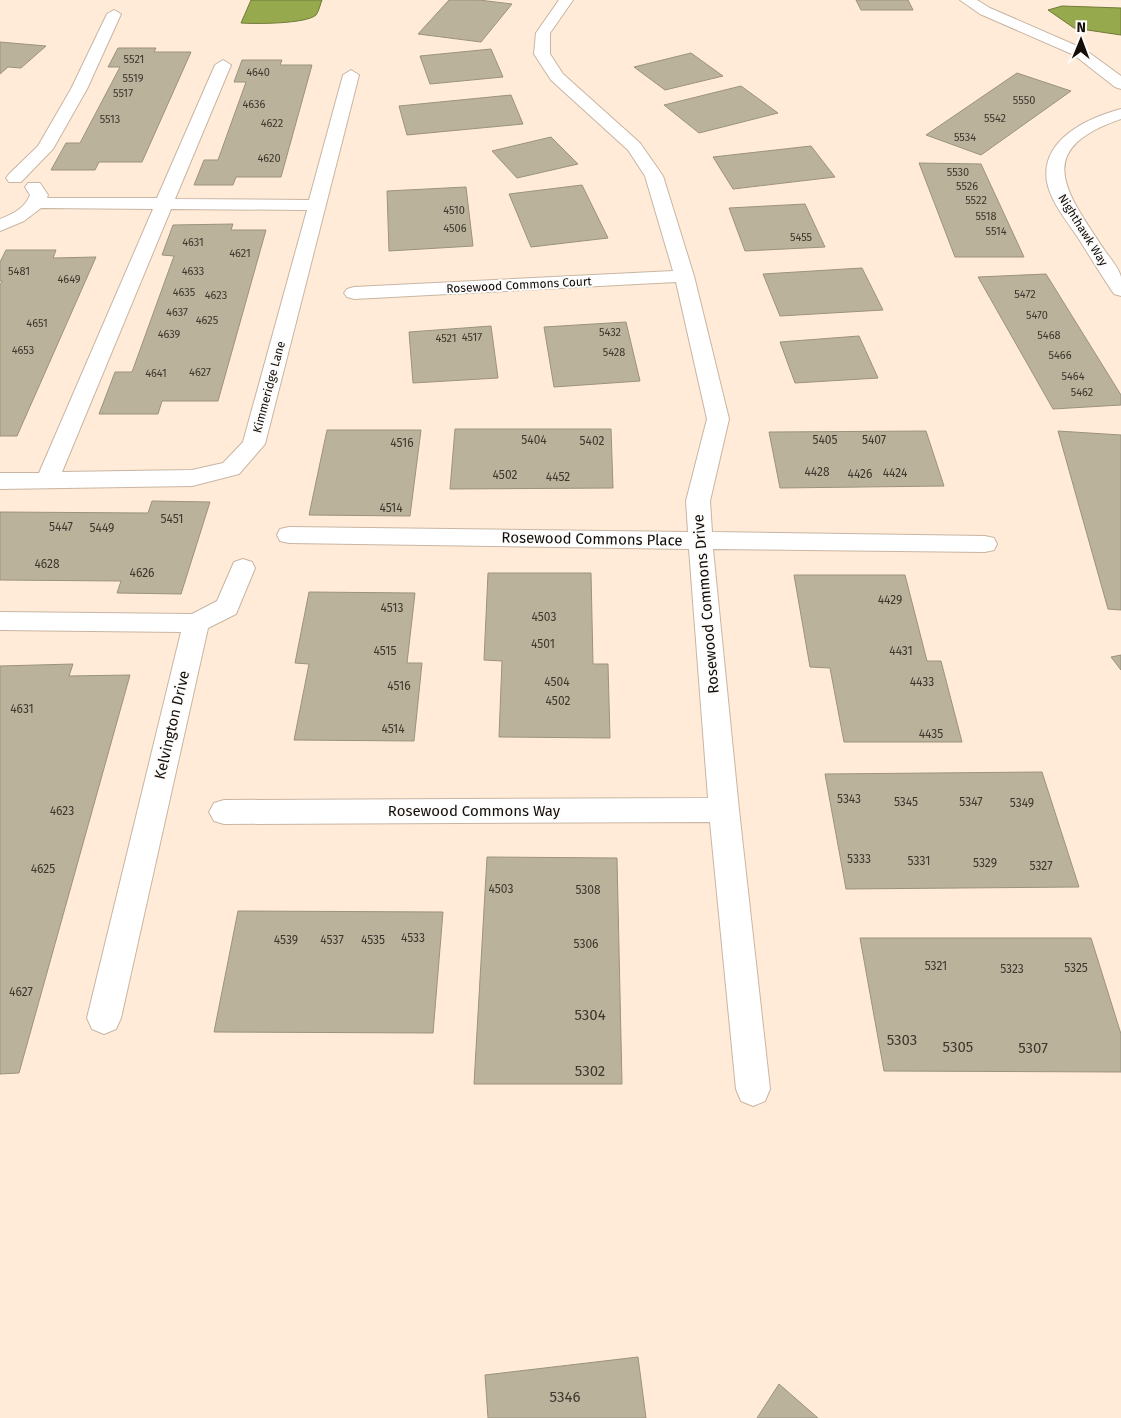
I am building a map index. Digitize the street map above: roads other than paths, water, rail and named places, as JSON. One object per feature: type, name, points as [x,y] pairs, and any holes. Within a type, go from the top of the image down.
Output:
[{"type":"street","name":"Rosewood Commons Drive","points":[[566,0],[543,33],[541,44],[544,59],[557,77],[617,129],[645,161],[662,198],[684,276],[717,411],[718,419],[698,501],[700,541],[724,810],[753,1089]]},
{"type":"street","points":[[967,0],[985,11],[1079,52],[1121,84]]},
{"type":"street","points":[[7,178],[45,149],[79,89],[114,14]]},
{"type":"street","points":[[47,480],[223,65]]},
{"type":"street","name":"Kimmeridge Lane","points":[[0,481],[192,478],[231,469],[254,444],[351,74]]},
{"type":"street","name":"Nighthawk Way","points":[[1121,114],[1091,125],[1073,136],[1057,157],[1054,174],[1056,186],[1063,201],[1121,290]]},
{"type":"street","points":[[0,225],[22,216],[37,203],[39,194],[36,188],[27,182],[7,178]]},
{"type":"street","points":[[37,203],[317,205]]},
{"type":"street","name":"Rosewood Commons Court","points":[[354,293],[684,276]]},
{"type":"street","name":"Rosewood Commons Place","points":[[289,535],[985,544]]},
{"type":"street","points":[[0,622],[196,624],[226,607],[243,568]]},
{"type":"street","name":"Kelvington Drive","points":[[104,1018],[196,624]]},
{"type":"street","name":"Rosewood Commons Way","points":[[224,812],[724,810]]}]
